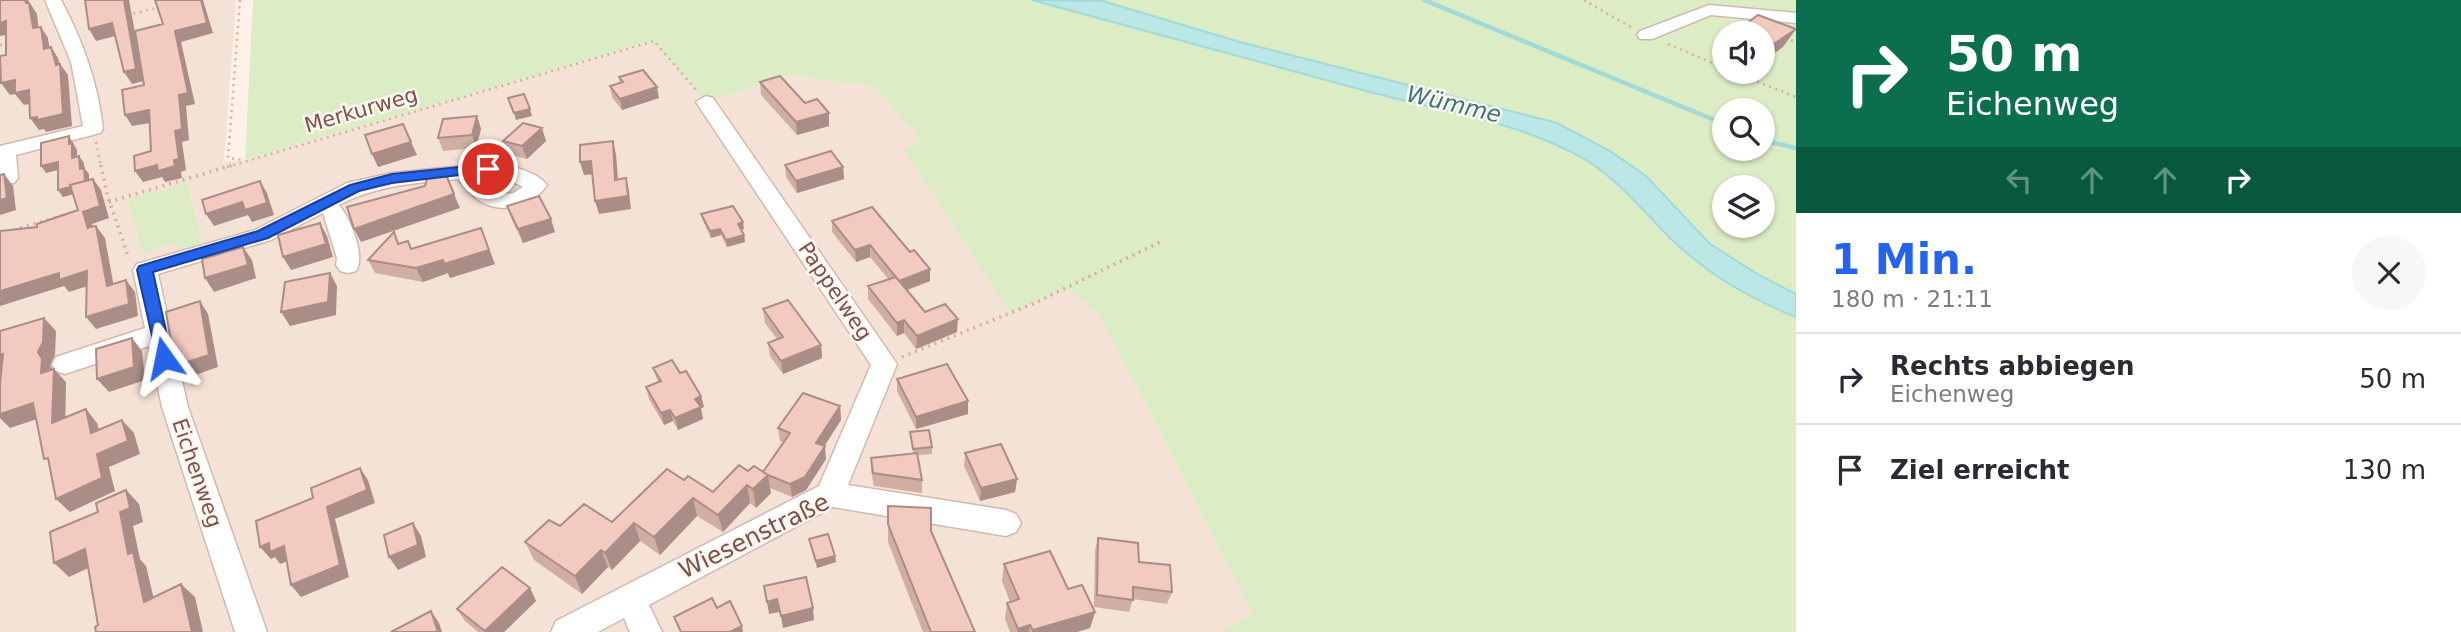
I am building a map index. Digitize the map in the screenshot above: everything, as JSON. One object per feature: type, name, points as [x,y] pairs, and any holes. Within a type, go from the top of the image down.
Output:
[{"type":"street","points":[[7,178],[6,151],[93,129],[92,109],[69,30],[53,0]]},
{"type":"street","points":[[1753,0],[1796,18]]},
{"type":"street","points":[[1646,35],[1709,10],[1796,18]]},
{"type":"street","name":"Pappelweg","points":[[706,102],[884,364],[830,494]]},
{"type":"street","points":[[145,270],[263,235],[355,188],[392,179],[463,172]]},
{"type":"street","points":[[326,202],[334,212],[348,265]]},
{"type":"street","name":"Eichenweg","points":[[145,270],[175,407],[251,632]]},
{"type":"street","points":[[65,364],[159,333]]},
{"type":"street","name":"Wiesenstraße","points":[[567,632],[830,494],[1006,523]]},
{"type":"street","points":[[630,598],[646,632]]},
{"type":"path","points":[[240,0],[228,158],[245,160]]},
{"type":"path","points":[[121,17],[160,7]]},
{"type":"path","name":"Merkurweg","points":[[97,205],[654,41],[706,102]]},
{"type":"path","points":[[0,45],[12,43]]},
{"type":"path","points":[[1763,84],[1796,97]]},
{"type":"path","points":[[93,129],[109,201],[131,262],[145,270]]},
{"type":"path","points":[[0,234],[73,212]]},
{"type":"path","points":[[884,364],[1035,303],[1160,242]]},
{"type":"shaded area","points":[[0,0],[236,0],[224,162],[245,160],[654,41],[707,102],[789,75],[874,87],[920,139],[905,148],[1098,312],[1253,613],[1221,632],[0,632]]},
{"type":"green space","points":[[253,0],[1796,0],[1796,632],[1221,632],[1253,613],[1098,312],[1066,288],[1010,313],[904,149],[920,139],[874,87],[789,75],[706,102],[653,41],[245,160]]},
{"type":"green space","points":[[187,183],[202,247],[183,252],[171,243],[142,253],[129,199]]},
{"type":"water","name":"Wümme","points":[[1032,0],[1103,1],[1240,42],[1557,123],[1610,151],[1646,176],[1710,244],[1759,275],[1796,294],[1796,317],[1745,293],[1714,274],[1685,252],[1606,174],[1581,157],[1530,134]]},
{"type":"building","points":[[2,0],[25,0],[29,3],[33,28],[41,27],[44,49],[51,47],[56,65],[60,64],[63,114],[37,120],[37,117],[30,118],[29,90],[15,93],[15,80],[1,83],[0,56],[6,55],[6,21],[0,23]]},
{"type":"building","points":[[85,0],[124,0],[136,69],[124,72],[112,23],[89,29]]},
{"type":"building","points":[[155,0],[201,0],[207,23],[175,31],[188,93],[179,95],[182,129],[175,131],[179,159],[174,160],[175,166],[158,171],[157,165],[135,171],[134,156],[151,151],[149,110],[125,115],[122,90],[144,85],[135,31],[163,24]]},
{"type":"building","points":[[1758,15],[1774,21],[1750,21]]},
{"type":"building","points":[[1775,21],[1796,29],[1775,43]]},
{"type":"building","points":[[643,70],[657,87],[620,99],[610,86],[623,82],[619,77]]},
{"type":"building","points":[[780,76],[805,103],[817,99],[829,113],[796,122],[760,82]]},
{"type":"building","points":[[524,94],[530,109],[514,113],[508,98]]},
{"type":"building","points":[[477,116],[472,135],[438,138],[443,119]]},
{"type":"building","points":[[523,123],[542,128],[522,146],[503,141]]},
{"type":"building","points":[[403,124],[411,142],[372,154],[365,135]]},
{"type":"building","points":[[69,136],[72,158],[79,156],[85,181],[58,190],[58,162],[41,166],[41,143]]},
{"type":"building","points":[[613,141],[615,180],[626,178],[628,196],[595,201],[591,161],[580,162],[580,145]]},
{"type":"building","points":[[831,151],[843,167],[796,181],[785,165]]},
{"type":"building","points":[[444,170],[454,194],[354,229],[347,207],[425,186],[428,175]]},
{"type":"building","points":[[4,174],[7,198],[0,200],[0,175]]},
{"type":"building","points":[[93,179],[100,206],[83,212],[88,229],[96,226],[107,286],[126,280],[129,304],[86,317],[87,271],[59,280],[59,273],[0,291],[0,231],[37,227],[37,224],[78,210],[70,185]]},
{"type":"building","points":[[260,181],[267,203],[245,210],[242,202],[206,214],[202,200]]},
{"type":"building","points":[[539,196],[551,219],[518,229],[507,206]]},
{"type":"building","points":[[733,206],[743,222],[738,224],[744,235],[726,240],[720,229],[710,231],[701,214]]},
{"type":"building","points":[[872,207],[910,252],[914,250],[930,269],[899,281],[870,245],[855,250],[832,221]]},
{"type":"building","points":[[320,223],[326,244],[283,257],[278,235]]},
{"type":"building","points":[[481,228],[489,250],[444,264],[443,260],[416,268],[368,260],[394,232],[398,244],[408,241],[411,249]]},
{"type":"building","points":[[243,247],[248,265],[205,278],[202,259]]},
{"type":"building","points":[[330,273],[328,302],[281,312],[285,282]]},
{"type":"building","points":[[896,277],[925,312],[945,304],[958,319],[917,336],[904,320],[897,323],[868,286]]},
{"type":"building","points":[[788,300],[821,345],[781,361],[768,343],[783,337],[763,309]]},
{"type":"building","points":[[200,301],[209,355],[175,366],[166,312]]},
{"type":"building","points":[[44,318],[43,342],[38,352],[42,359],[41,373],[54,369],[52,423],[86,409],[91,433],[122,420],[128,441],[97,454],[102,478],[56,499],[48,458],[44,459],[33,403],[0,414],[3,354],[0,355],[0,331]]},
{"type":"building","points":[[132,338],[134,367],[97,379],[96,349]]},
{"type":"building","points":[[672,360],[680,373],[686,371],[701,396],[695,399],[701,407],[675,418],[670,410],[661,413],[646,387],[661,381],[653,368]]},
{"type":"building","points":[[947,364],[968,401],[916,417],[897,379]]},
{"type":"building","points":[[803,393],[840,406],[816,443],[825,446],[805,477],[790,484],[763,472],[790,433],[778,428]]},
{"type":"building","points":[[929,430],[932,447],[913,449],[910,432]]},
{"type":"building","points":[[1001,444],[1017,479],[981,488],[965,453]]},
{"type":"building","points":[[917,453],[922,480],[873,473],[871,458]]},
{"type":"building","points":[[739,465],[748,471],[754,466],[768,475],[753,489],[747,485],[718,515],[693,498],[654,537],[634,523],[605,553],[601,550],[575,576],[525,542],[549,520],[560,526],[584,504],[612,522],[667,469],[684,480],[688,476],[713,492]]},
{"type":"building","points":[[360,468],[367,490],[327,507],[340,565],[291,585],[284,546],[270,552],[269,543],[260,547],[256,521],[313,498],[311,488]]},
{"type":"building","points":[[126,490],[130,508],[120,512],[128,554],[133,552],[144,602],[181,584],[192,632],[96,632],[95,627],[98,625],[85,549],[54,563],[50,532],[98,512],[96,503]]},
{"type":"building","points":[[888,506],[931,508],[931,531],[975,632],[931,632],[888,524]]},
{"type":"building","points":[[413,523],[418,545],[389,557],[384,535]]},
{"type":"building","points":[[828,534],[835,556],[816,561],[809,539]]},
{"type":"building","points":[[1098,538],[1138,543],[1139,562],[1170,565],[1172,592],[1133,587],[1133,600],[1097,595]]},
{"type":"building","points":[[1050,551],[1068,589],[1082,585],[1095,612],[1033,630],[1030,625],[1018,629],[1007,603],[1019,599],[1004,564]]},
{"type":"building","points":[[502,567],[530,588],[485,631],[457,609]]},
{"type":"building","points":[[806,577],[813,608],[781,616],[777,599],[767,602],[764,586]]},
{"type":"building","points":[[712,598],[717,608],[730,601],[742,626],[730,632],[681,632],[674,617]]},
{"type":"building","points":[[431,611],[438,632],[391,632]]},
{"type":"waterway","points":[[1424,0],[1712,119]]},
{"type":"waterway","points":[[1775,143],[1796,148]]},
{"type":"route","points":[[164,358],[145,270],[263,235],[355,188],[392,179],[488,169]]}]
